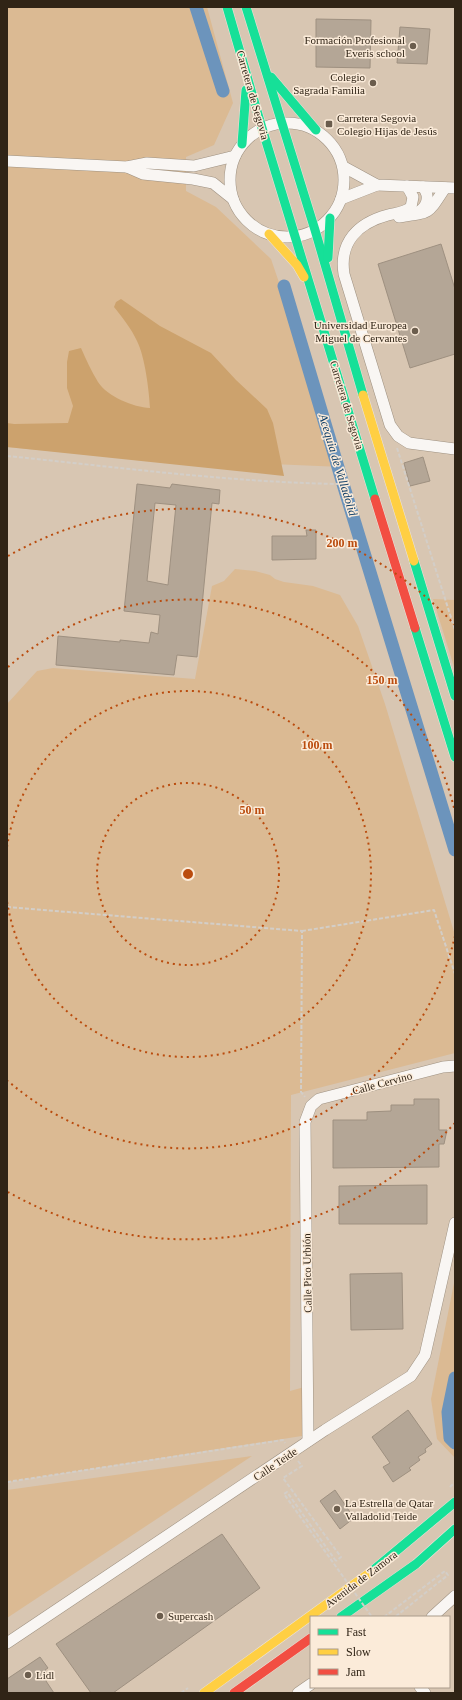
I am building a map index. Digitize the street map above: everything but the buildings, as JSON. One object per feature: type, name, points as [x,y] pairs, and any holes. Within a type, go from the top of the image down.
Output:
[{"type":"main road","name":"Carretera de Segovia","points":[[226,7],[455,757]]},
{"type":"main road","name":"Carretera de Segovia","points":[[246,7],[315,230],[455,696]]},
{"type":"main road","points":[[264,67],[277,85],[316,130]]},
{"type":"main road","points":[[242,144],[247,76]]},
{"type":"main road","points":[[327,274],[330,218]]},
{"type":"main road","points":[[269,234],[297,265],[313,295]]},
{"type":"main road","name":"Avenida de Zamora","points":[[310,1616],[382,1564],[455,1502]]},
{"type":"main road","name":"Avenida de Zamora","points":[[342,1616],[416,1564],[455,1529]]},
{"type":"main road","points":[[416,1564],[455,1538]]},
{"type":"main road","name":"Avenida de Zamora","points":[[204,1693],[310,1616]]},
{"type":"main road","points":[[234,1693],[310,1639]]},
{"type":"street","points":[[282,123],[295,123],[316,130],[334,146],[344,167],[344,183],[341,199],[330,218],[315,230],[296,236],[282,237],[269,234],[247,221],[239,211],[233,199],[230,180],[235,156],[242,144],[251,135],[262,128],[282,123]]},
{"type":"street","points":[[7,161],[127,167],[148,163],[194,166],[235,156]]},
{"type":"street","points":[[127,167],[143,174],[193,179],[213,183],[233,199]]},
{"type":"street","points":[[344,167],[377,185]]},
{"type":"street","points":[[341,199],[377,185],[450,188]]},
{"type":"street","points":[[406,186],[413,197],[411,207],[406,211],[373,220],[357,230],[345,249],[343,267],[390,425],[398,436],[409,443],[455,449]]},
{"type":"street","points":[[412,215],[423,209],[427,202],[428,196],[423,187]]},
{"type":"street","points":[[373,220],[424,213],[429,210],[450,188]]},
{"type":"street","name":"Calle Cervino","points":[[311,1106],[319,1099],[443,1067],[455,1066]]},
{"type":"street","name":"Calle Pico Urbión","points":[[308,1441],[305,1122],[311,1106]]},
{"type":"street","name":"Calle Teide","points":[[7,1643],[308,1441],[411,1376],[425,1355],[455,1223]]},
{"type":"street","points":[[433,1616],[455,1596]]},
{"type":"street","points":[[298,1693],[310,1685]]},
{"type":"path","points":[[398,436],[395,443],[455,630]]},
{"type":"path","points":[[7,456],[194,475],[291,483],[338,484]]},
{"type":"path","points":[[7,907],[302,931],[434,910],[455,974]]},
{"type":"path","points":[[302,931],[301,1092],[311,1106]]},
{"type":"path","points":[[7,1482],[283,1440],[302,1466],[283,1478],[341,1557],[336,1561],[287,1492],[284,1494],[371,1616]]},
{"type":"path","points":[[385,1616],[445,1571],[448,1575],[396,1616]]},
{"type":"shaded area","points":[[7,7],[207,7],[233,103],[214,145],[186,157],[186,191],[216,207],[271,259],[342,467],[112,457],[7,447]]},
{"type":"shaded area","points":[[121,299],[160,326],[211,353],[236,380],[267,409],[273,423],[284,476],[7,447],[7,423],[68,423],[73,406],[67,388],[67,362],[69,351],[81,348],[98,382],[114,397],[136,406],[150,408],[146,374],[140,348],[135,336],[114,307],[116,302]]},
{"type":"shaded area","points":[[235,569],[255,571],[270,575],[275,579],[284,582],[313,586],[340,595],[358,626],[385,704],[455,935],[455,1053],[291,1095],[290,1391],[308,1386],[308,1435],[7,1482],[7,704],[37,671],[53,668],[195,679],[212,586],[224,581]]},
{"type":"shaded area","points":[[433,599],[455,600],[455,670]]},
{"type":"shaded area","points":[[455,1278],[455,1458],[437,1439],[431,1399]]},
{"type":"shaded area","points":[[252,1456],[7,1618],[7,1490]]},
{"type":"waterway","name":"Acequia de Valladolid","points":[[196,7],[223,91]]},
{"type":"waterway","name":"Acequia de Valladolid","points":[[284,286],[455,850]]},
{"type":"waterway","name":"Acequia de Valladolid","points":[[455,1378],[448,1412],[450,1438],[455,1443]]},
{"type":"traffic: fast","points":[[227,7],[262,128],[375,499]]},
{"type":"traffic: fast","points":[[246,7],[315,230],[363,395]]},
{"type":"traffic: fast","points":[[271,77],[316,130]]},
{"type":"traffic: fast","points":[[242,144],[246,90]]},
{"type":"traffic: fast","points":[[328,258],[330,218]]},
{"type":"traffic: fast","points":[[414,561],[455,696]]},
{"type":"traffic: fast","points":[[415,628],[455,757]]},
{"type":"traffic: fast","points":[[371,1572],[455,1502]]},
{"type":"traffic: fast","points":[[342,1616],[416,1564],[455,1529]]},
{"type":"traffic: slow","points":[[269,234],[297,265],[304,277]]},
{"type":"traffic: slow","points":[[363,395],[414,561]]},
{"type":"traffic: slow","points":[[310,1616],[371,1572]]},
{"type":"traffic: slow","points":[[204,1693],[310,1616]]},
{"type":"traffic: jam","points":[[375,499],[415,628]]},
{"type":"traffic: jam","points":[[234,1693],[310,1639]]},
{"type":"place","name":"Formación Profesional Everis school","points":[[413,46]]},
{"type":"place","name":"Colegio Sagrada Familia","points":[[373,83]]},
{"type":"place","name":"Carretera Segovia Colegio Hijas de Jesús","points":[[329,124]]},
{"type":"place","name":"Universidad Europea Miguel de Cervantes","points":[[415,331]]},
{"type":"place","name":"La Estrella de Qatar Valladolid Teide","points":[[337,1509]]},
{"type":"place","name":"Supercash","points":[[160,1616]]},
{"type":"place","name":"Lidl","points":[[28,1675]]}]
